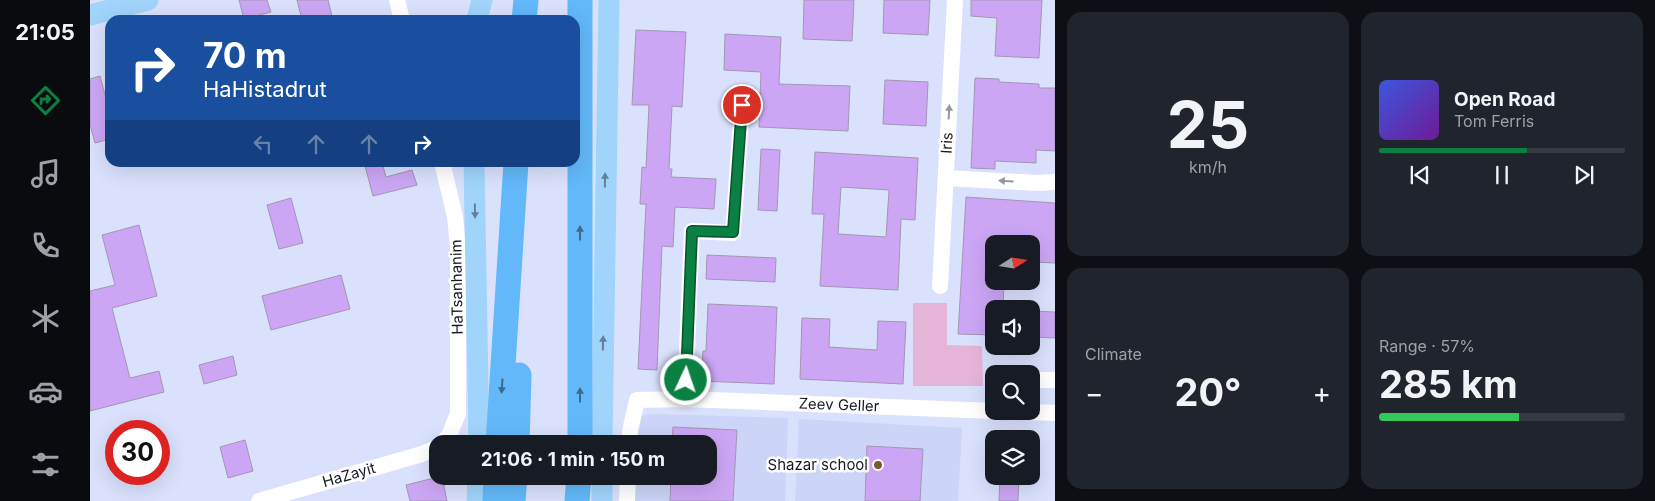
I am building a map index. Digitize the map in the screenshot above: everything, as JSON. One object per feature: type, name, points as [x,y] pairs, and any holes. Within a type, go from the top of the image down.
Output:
[{"type":"highway","points":[[525,15],[526,0]]},
{"type":"highway","points":[[580,0],[580,435]]},
{"type":"highway","points":[[499,435],[516,167]]},
{"type":"highway","points":[[517,435],[523,167]]},
{"type":"highway","points":[[495,501],[496,485]]},
{"type":"highway","points":[[514,501],[515,485]]},
{"type":"highway","points":[[578,501],[579,485]]},
{"type":"main road","points":[[90,15],[148,0]]},
{"type":"main road","points":[[471,0],[472,15]]},
{"type":"main road","points":[[478,15],[482,0]]},
{"type":"main road","points":[[602,435],[608,1]]},
{"type":"main road","points":[[474,167],[479,435]]},
{"type":"main road","points":[[477,501],[478,485]]},
{"type":"main road","points":[[602,485],[602,501]]},
{"type":"street","points":[[397,0],[401,15]]},
{"type":"street","name":"Iris","points":[[940,286],[955,0]]},
{"type":"street","points":[[685,399],[692,231],[733,232],[742,105]]},
{"type":"street","name":"HaTsanhanim","points":[[443,167],[455,217],[458,246],[458,413],[449,435]]},
{"type":"street","points":[[946,178],[1038,183],[1055,182]]},
{"type":"street","points":[[1040,380],[1055,380]]},
{"type":"street","name":"Zeev Geller","points":[[630,435],[637,400],[685,399],[985,411]]},
{"type":"street","points":[[1040,412],[1055,413]]},
{"type":"street","name":"HaZayit","points":[[259,501],[429,451]]},
{"type":"street","points":[[627,501],[628,485]]},
{"type":"shaded area","points":[[913,303],[947,303],[947,345],[982,346],[983,386],[913,386]]},
{"type":"shaded area","points":[[653,414],[788,418],[785,501],[632,501],[633,485],[717,485],[717,435],[636,435],[636,417]]},
{"type":"shaded area","name":"Shazar school","points":[[799,419],[962,428],[958,501],[795,501]]},
{"type":"building","points":[[239,0],[267,0],[271,12],[259,15],[243,15]]},
{"type":"building","points":[[297,0],[328,0],[332,15],[301,15]]},
{"type":"building","points":[[804,0],[854,0],[852,41],[803,39]]},
{"type":"building","points":[[884,0],[930,0],[928,35],[883,33]]},
{"type":"building","points":[[971,0],[1042,0],[1039,58],[995,56],[997,18],[971,16]]},
{"type":"building","points":[[636,30],[686,32],[682,107],[672,106],[669,169],[672,169],[671,177],[716,179],[714,209],[675,207],[673,247],[662,246],[657,370],[638,369],[646,204],[640,204],[642,167],[646,168],[649,105],[632,105]]},
{"type":"building","points":[[725,34],[781,37],[779,84],[850,86],[848,131],[759,127],[761,72],[724,70]]},
{"type":"building","points":[[100,76],[105,94],[105,140],[95,143],[90,125],[90,79]]},
{"type":"building","points":[[975,78],[999,79],[999,82],[1039,84],[1039,88],[1055,88],[1055,151],[1036,150],[1036,163],[995,161],[995,169],[971,168]]},
{"type":"building","points":[[885,80],[928,82],[926,126],[883,124]]},
{"type":"building","points":[[761,149],[780,150],[777,211],[758,210]]},
{"type":"building","points":[[815,152],[918,158],[915,220],[901,219],[898,290],[820,286],[824,214],[812,214]],"holes":[[[841,187],[889,190],[886,237],[838,234]]]},
{"type":"building","points":[[365,167],[383,167],[386,177],[412,170],[417,185],[373,196]]},
{"type":"building","points":[[966,197],[1055,203],[1055,263],[1040,262],[1040,235],[985,235],[985,290],[1004,290],[1003,300],[985,300],[985,335],[958,334]]},
{"type":"building","points":[[291,198],[303,243],[279,249],[267,205]]},
{"type":"building","points":[[139,225],[157,296],[112,308],[130,378],[159,371],[164,392],[90,411],[90,291],[115,285],[102,235]]},
{"type":"building","points":[[707,255],[776,258],[775,282],[706,279]]},
{"type":"building","points":[[341,275],[350,309],[271,330],[262,296]]},
{"type":"building","points":[[708,304],[777,307],[774,384],[701,381],[703,351],[706,351]]},
{"type":"building","points":[[1040,311],[1055,312],[1055,338],[1040,337]]},
{"type":"building","points":[[802,318],[830,319],[829,347],[877,350],[878,321],[906,322],[903,384],[800,379]]},
{"type":"building","points":[[233,356],[237,375],[204,384],[199,365]]},
{"type":"building","points":[[673,427],[737,430],[733,501],[670,501],[671,485],[717,485],[717,435],[673,435]]},
{"type":"building","points":[[245,440],[253,471],[228,478],[220,447]]},
{"type":"building","points":[[867,446],[923,449],[920,501],[865,501]]},
{"type":"building","points":[[429,479],[429,485],[444,485],[447,501],[410,501],[406,485]]},
{"type":"building","points":[[1000,485],[1019,485],[1018,501],[999,501]]},
{"type":"place","name":"Shazar school","points":[[878,465]]},
{"type":"route","points":[[686,380],[692,231],[733,232],[742,105]]}]
